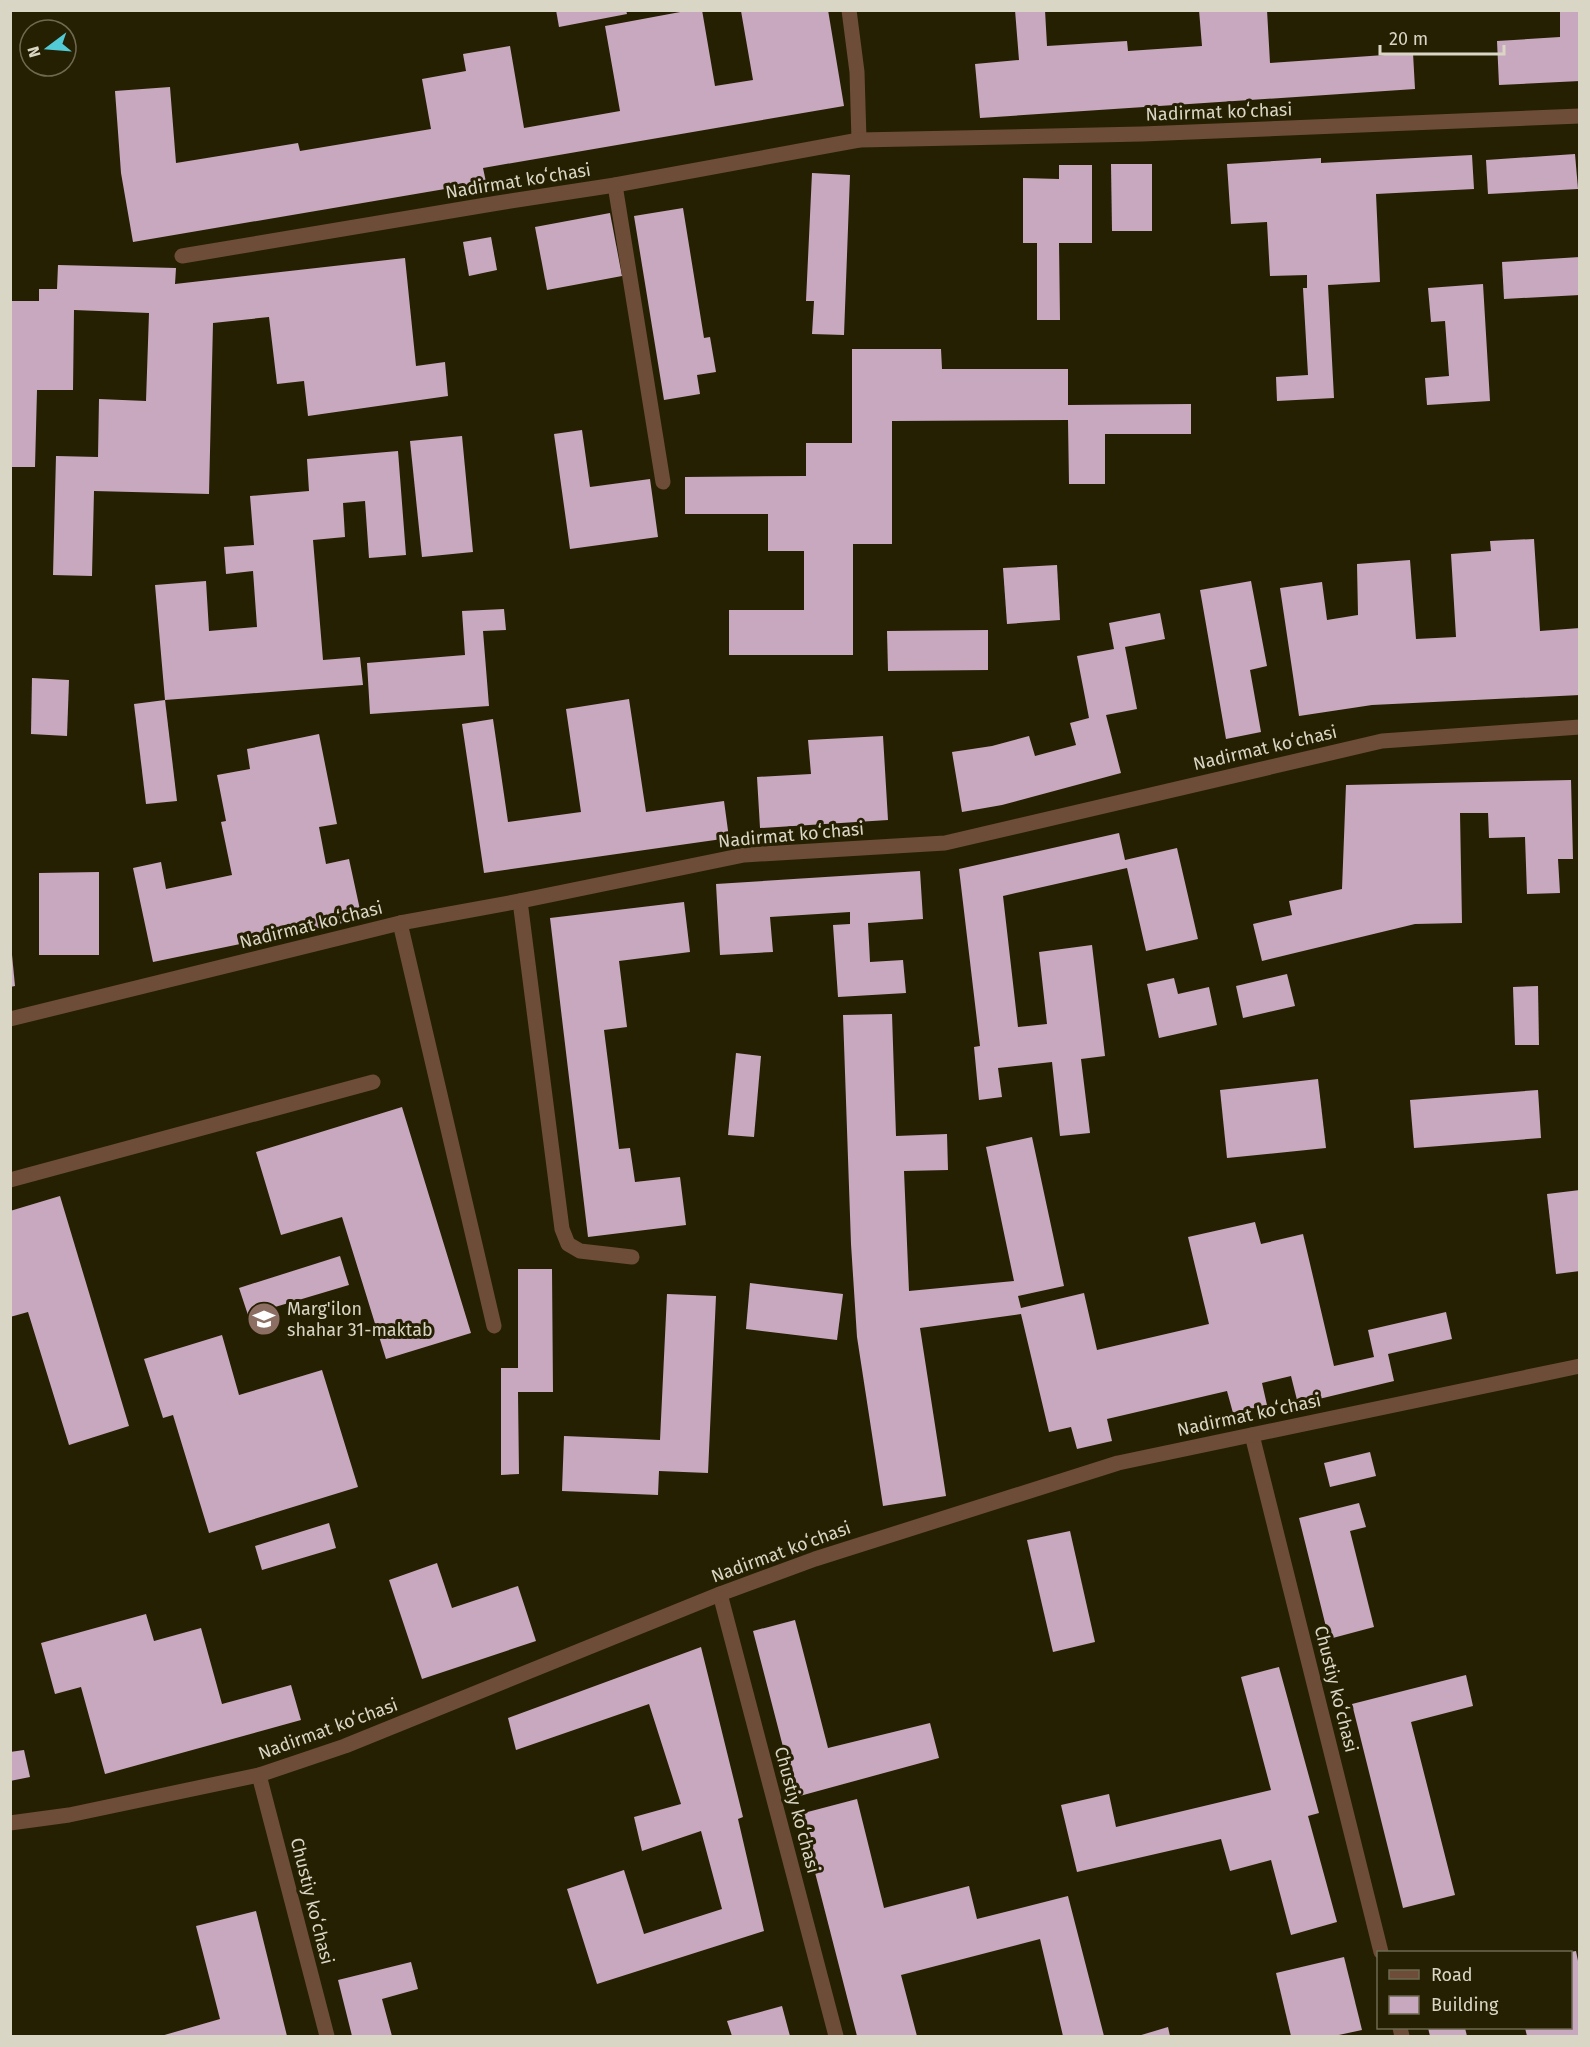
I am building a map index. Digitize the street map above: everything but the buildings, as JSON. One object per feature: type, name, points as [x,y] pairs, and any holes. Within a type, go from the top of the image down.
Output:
[{"type":"street","points":[[849,10],[856,72],[859,140]]},
{"type":"street","name":"Nadirmat koʻchasi","points":[[182,256],[498,203],[615,186],[859,140],[1142,134],[1580,116]]},
{"type":"street","points":[[615,186],[663,482]]},
{"type":"street","name":"Nadirmat koʻchasi","points":[[10,1019],[400,923],[744,855],[945,843],[1382,741],[1580,727]]},
{"type":"street","points":[[520,901],[562,1229],[568,1244],[580,1251],[632,1257]]},
{"type":"street","points":[[400,923],[494,1326]]},
{"type":"street","points":[[10,1180],[373,1082]]},
{"type":"street","name":"Nadirmat koʻchasi","points":[[10,1823],[69,1815],[259,1775],[345,1746],[720,1594],[814,1559],[1118,1463],[1580,1366]]},
{"type":"street","name":"Chustiy koʻchasi","points":[[1252,1435],[1381,1951]]},
{"type":"street","name":"Chustiy koʻchasi","points":[[720,1594],[836,2037]]},
{"type":"street","name":"Chustiy koʻchasi","points":[[259,1775],[327,2037]]},
{"type":"place","name":"Marg'ilon shahar 31-maktab","points":[[264,1319]]}]
